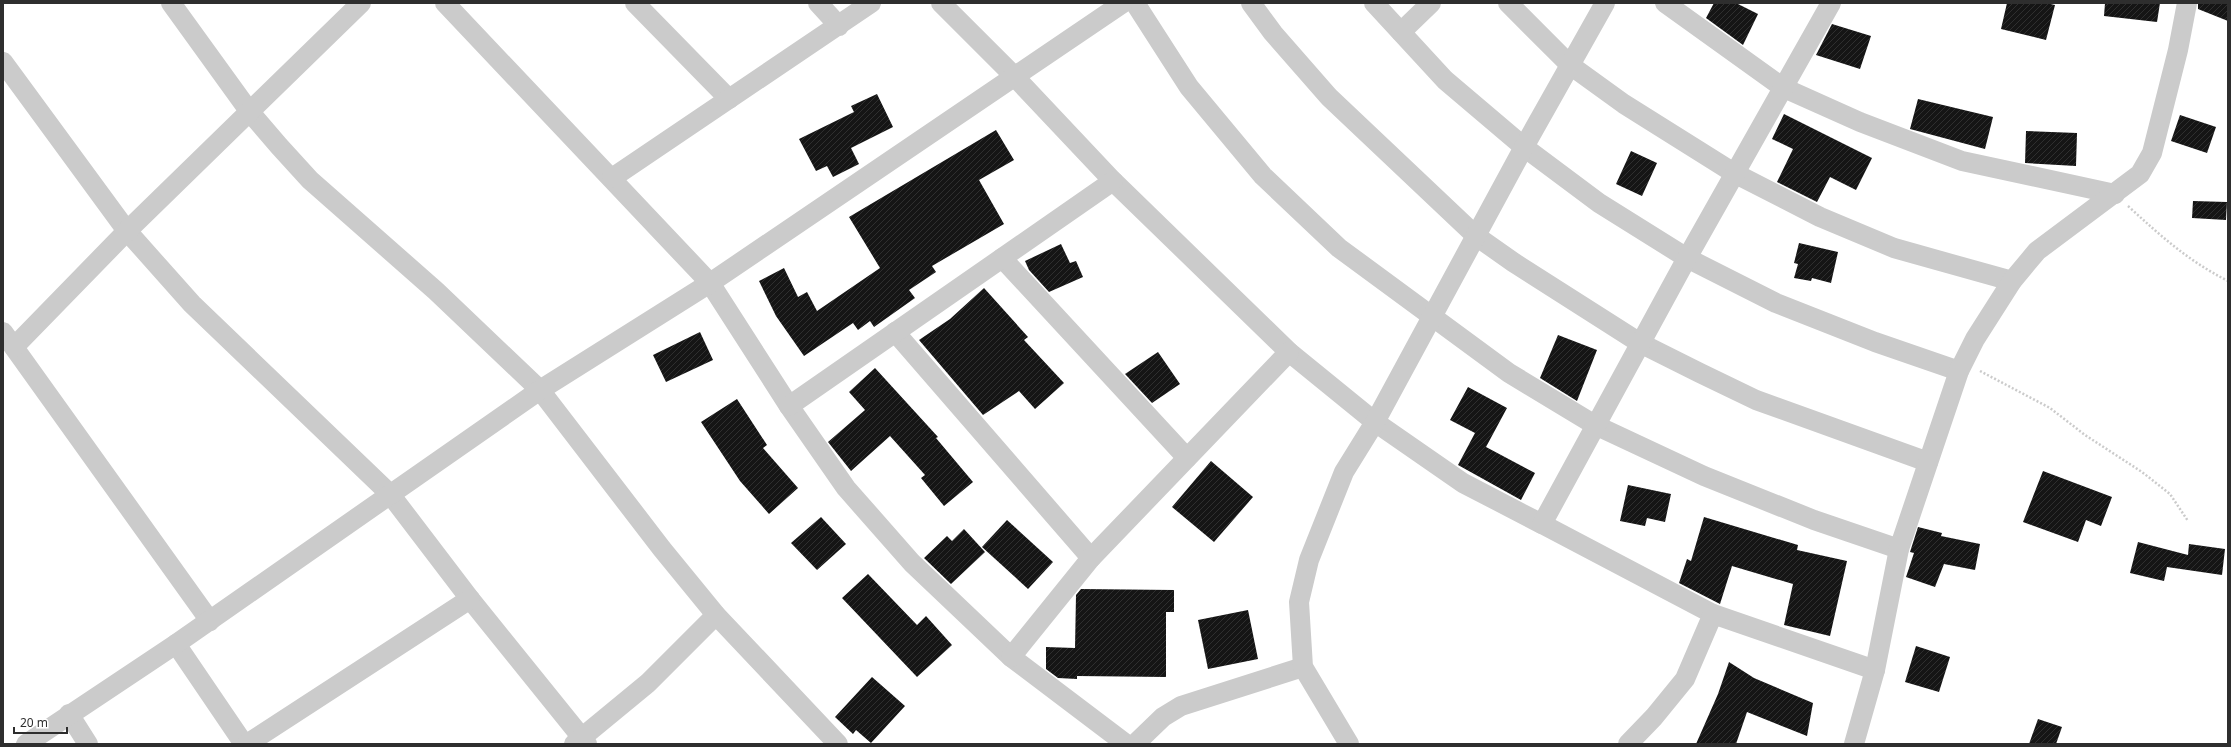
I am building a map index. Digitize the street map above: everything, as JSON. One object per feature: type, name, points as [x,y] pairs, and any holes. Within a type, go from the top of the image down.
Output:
[{"type":"street","points":[[171,3],[249,111],[310,180],[436,291],[540,390],[657,543],[716,615],[838,744]]},
{"type":"street","points":[[210,621],[8,339],[127,231],[361,3]]},
{"type":"street","points":[[445,3],[710,283],[789,406],[846,488],[912,563],[1011,656],[1126,744]]},
{"type":"street","points":[[635,3],[729,99]]},
{"type":"street","points":[[818,3],[839,26]]},
{"type":"street","points":[[612,178],[871,3]]},
{"type":"street","points":[[941,3],[1014,76],[1113,181],[1289,352],[1375,422],[1463,482],[1713,614],[1875,670]]},
{"type":"street","points":[[35,742],[69,714],[210,621],[540,390],[710,283],[1123,3]]},
{"type":"street","points":[[1135,3],[1189,87],[1263,176],[1339,248],[1509,373],[1595,426],[1712,479],[1814,520],[1899,549]]},
{"type":"street","points":[[1250,3],[1273,33],[1329,97],[1476,236],[1640,343],[1756,400],[1928,462]]},
{"type":"street","points":[[1374,3],[1445,80],[1524,147],[1599,203],[1687,258],[1776,304],[1875,342],[1961,367]]},
{"type":"street","points":[[1401,32],[1431,3]]},
{"type":"street","points":[[1508,3],[1570,65],[1624,104],[1734,173],[1820,217],[1894,248],[2012,281]]},
{"type":"street","points":[[1349,744],[1303,667],[1299,602],[1309,560],[1344,472],[1375,422],[1524,147],[1605,3]]},
{"type":"street","points":[[1665,3],[1782,87],[1860,122],[1962,162],[2115,194]]},
{"type":"street","points":[[1542,524],[1734,173],[1831,3]]},
{"type":"street","points":[[1854,744],[1875,670],[1899,549],[1961,367],[1975,339],[2012,281],[2037,251],[2140,174],[2152,153],[2178,50],[2187,3]]},
{"type":"street","points":[[3,62],[127,231],[192,304],[390,494],[581,742],[648,683],[716,615]]},
{"type":"street","points":[[789,406],[1113,181]]},
{"type":"street","points":[[1002,258],[1187,458]]},
{"type":"street","points":[[895,332],[1091,558]]},
{"type":"street","points":[[1011,656],[1091,558],[1289,352]]},
{"type":"street","points":[[176,644],[245,744],[470,599]]},
{"type":"street","points":[[1628,744],[1654,717],[1685,679],[1713,614]]},
{"type":"street","points":[[1135,744],[1163,717],[1181,706],[1303,667]]},
{"type":"street","points":[[69,714],[88,744]]},
{"type":"path","points":[[2115,194],[2172,246],[2228,282]]},
{"type":"path","points":[[1961,367],[2050,408],[2085,435],[2142,472],[2170,494],[2188,521]]},
{"type":"building","points":[[1714,3],[1736,3],[1758,14],[1743,45],[1706,18]]},
{"type":"building","points":[[2007,3],[2046,3],[2055,5],[2046,40],[2001,29]]},
{"type":"building","points":[[2105,3],[2160,3],[2157,22],[2104,16]]},
{"type":"building","points":[[2198,3],[2228,3],[2228,21],[2198,9]]},
{"type":"building","points":[[1832,24],[1871,36],[1860,69],[1816,55]]},
{"type":"building","points":[[877,94],[893,127],[851,148],[859,164],[833,177],[827,166],[816,171],[799,139],[854,112],[851,106]]},
{"type":"building","points":[[1918,99],[1993,117],[1985,149],[1910,129]]},
{"type":"building","points":[[1784,114],[1872,158],[1856,190],[1830,177],[1817,202],[1777,182],[1793,149],[1772,139]]},
{"type":"building","points":[[2180,115],[2216,127],[2207,153],[2171,141]]},
{"type":"building","points":[[996,130],[1014,160],[979,180],[1004,224],[932,266],[936,272],[909,290],[915,298],[874,327],[870,321],[858,330],[853,323],[804,356],[776,316],[759,281],[784,268],[798,297],[807,292],[817,311],[880,268],[849,217]]},
{"type":"building","points":[[2026,131],[2077,133],[2076,166],[2025,163]]},
{"type":"building","points":[[1631,151],[1657,163],[1642,196],[1616,184]]},
{"type":"building","points":[[2193,201],[2227,202],[2226,220],[2192,218]]},
{"type":"building","points":[[1799,243],[1838,252],[1831,283],[1812,278],[1811,281],[1794,278],[1798,264],[1794,263]]},
{"type":"building","points":[[1061,244],[1070,263],[1076,261],[1083,277],[1049,292],[1029,270],[1025,261]]},
{"type":"building","points":[[984,288],[1028,337],[1024,340],[1064,383],[1035,409],[1019,391],[983,415],[919,340],[950,319]]},
{"type":"building","points":[[700,332],[713,360],[666,382],[653,355]]},
{"type":"building","points":[[1558,335],[1597,350],[1577,401],[1540,378]]},
{"type":"building","points":[[1158,352],[1180,384],[1152,403],[1125,374]]},
{"type":"building","points":[[875,368],[938,437],[936,438],[973,482],[944,506],[921,478],[925,475],[890,436],[851,471],[828,442],[865,410],[849,392]]},
{"type":"building","points":[[1468,387],[1507,408],[1486,447],[1535,473],[1521,500],[1458,465],[1475,433],[1450,420]]},
{"type":"building","points":[[737,399],[767,445],[763,448],[798,488],[769,514],[740,481],[701,422]]},
{"type":"building","points":[[1211,461],[1253,497],[1214,542],[1172,507]]},
{"type":"building","points":[[2043,471],[2112,497],[2101,526],[2086,520],[2078,542],[2023,522]]},
{"type":"building","points":[[1628,485],[1671,494],[1665,522],[1647,518],[1645,526],[1620,521]]},
{"type":"building","points":[[821,517],[846,544],[817,570],[791,543]]},
{"type":"building","points":[[1704,517],[1798,545],[1797,550],[1847,561],[1830,636],[1784,625],[1793,584],[1732,566],[1720,604],[1679,583],[1687,559],[1691,561]]},
{"type":"building","points":[[1007,520],[1053,562],[1028,589],[982,547]]},
{"type":"building","points":[[1918,527],[1942,533],[1941,536],[1980,544],[1975,570],[1944,564],[1935,587],[1906,577],[1914,553],[1910,552]]},
{"type":"building","points":[[964,529],[985,552],[951,584],[924,558],[947,536],[952,541]]},
{"type":"building","points":[[2138,542],[2188,555],[2189,544],[2225,549],[2222,575],[2167,567],[2164,581],[2130,573]]},
{"type":"building","points":[[868,574],[917,625],[926,616],[952,645],[917,677],[842,598]]},
{"type":"building","points":[[1081,589],[1174,590],[1174,612],[1166,612],[1166,677],[1077,676],[1077,679],[1058,678],[1046,669],[1046,647],[1075,648],[1076,595]]},
{"type":"building","points":[[1248,610],[1258,659],[1208,669],[1198,620]]},
{"type":"building","points":[[1916,646],[1950,657],[1939,692],[1905,682]]},
{"type":"building","points":[[1729,662],[1754,678],[1813,703],[1807,736],[1747,712],[1736,744],[1696,744],[1718,694]]},
{"type":"building","points":[[872,677],[905,706],[871,743],[856,730],[853,734],[835,717]]},
{"type":"building","points":[[2038,719],[2062,727],[2056,744],[2029,744]]}]
